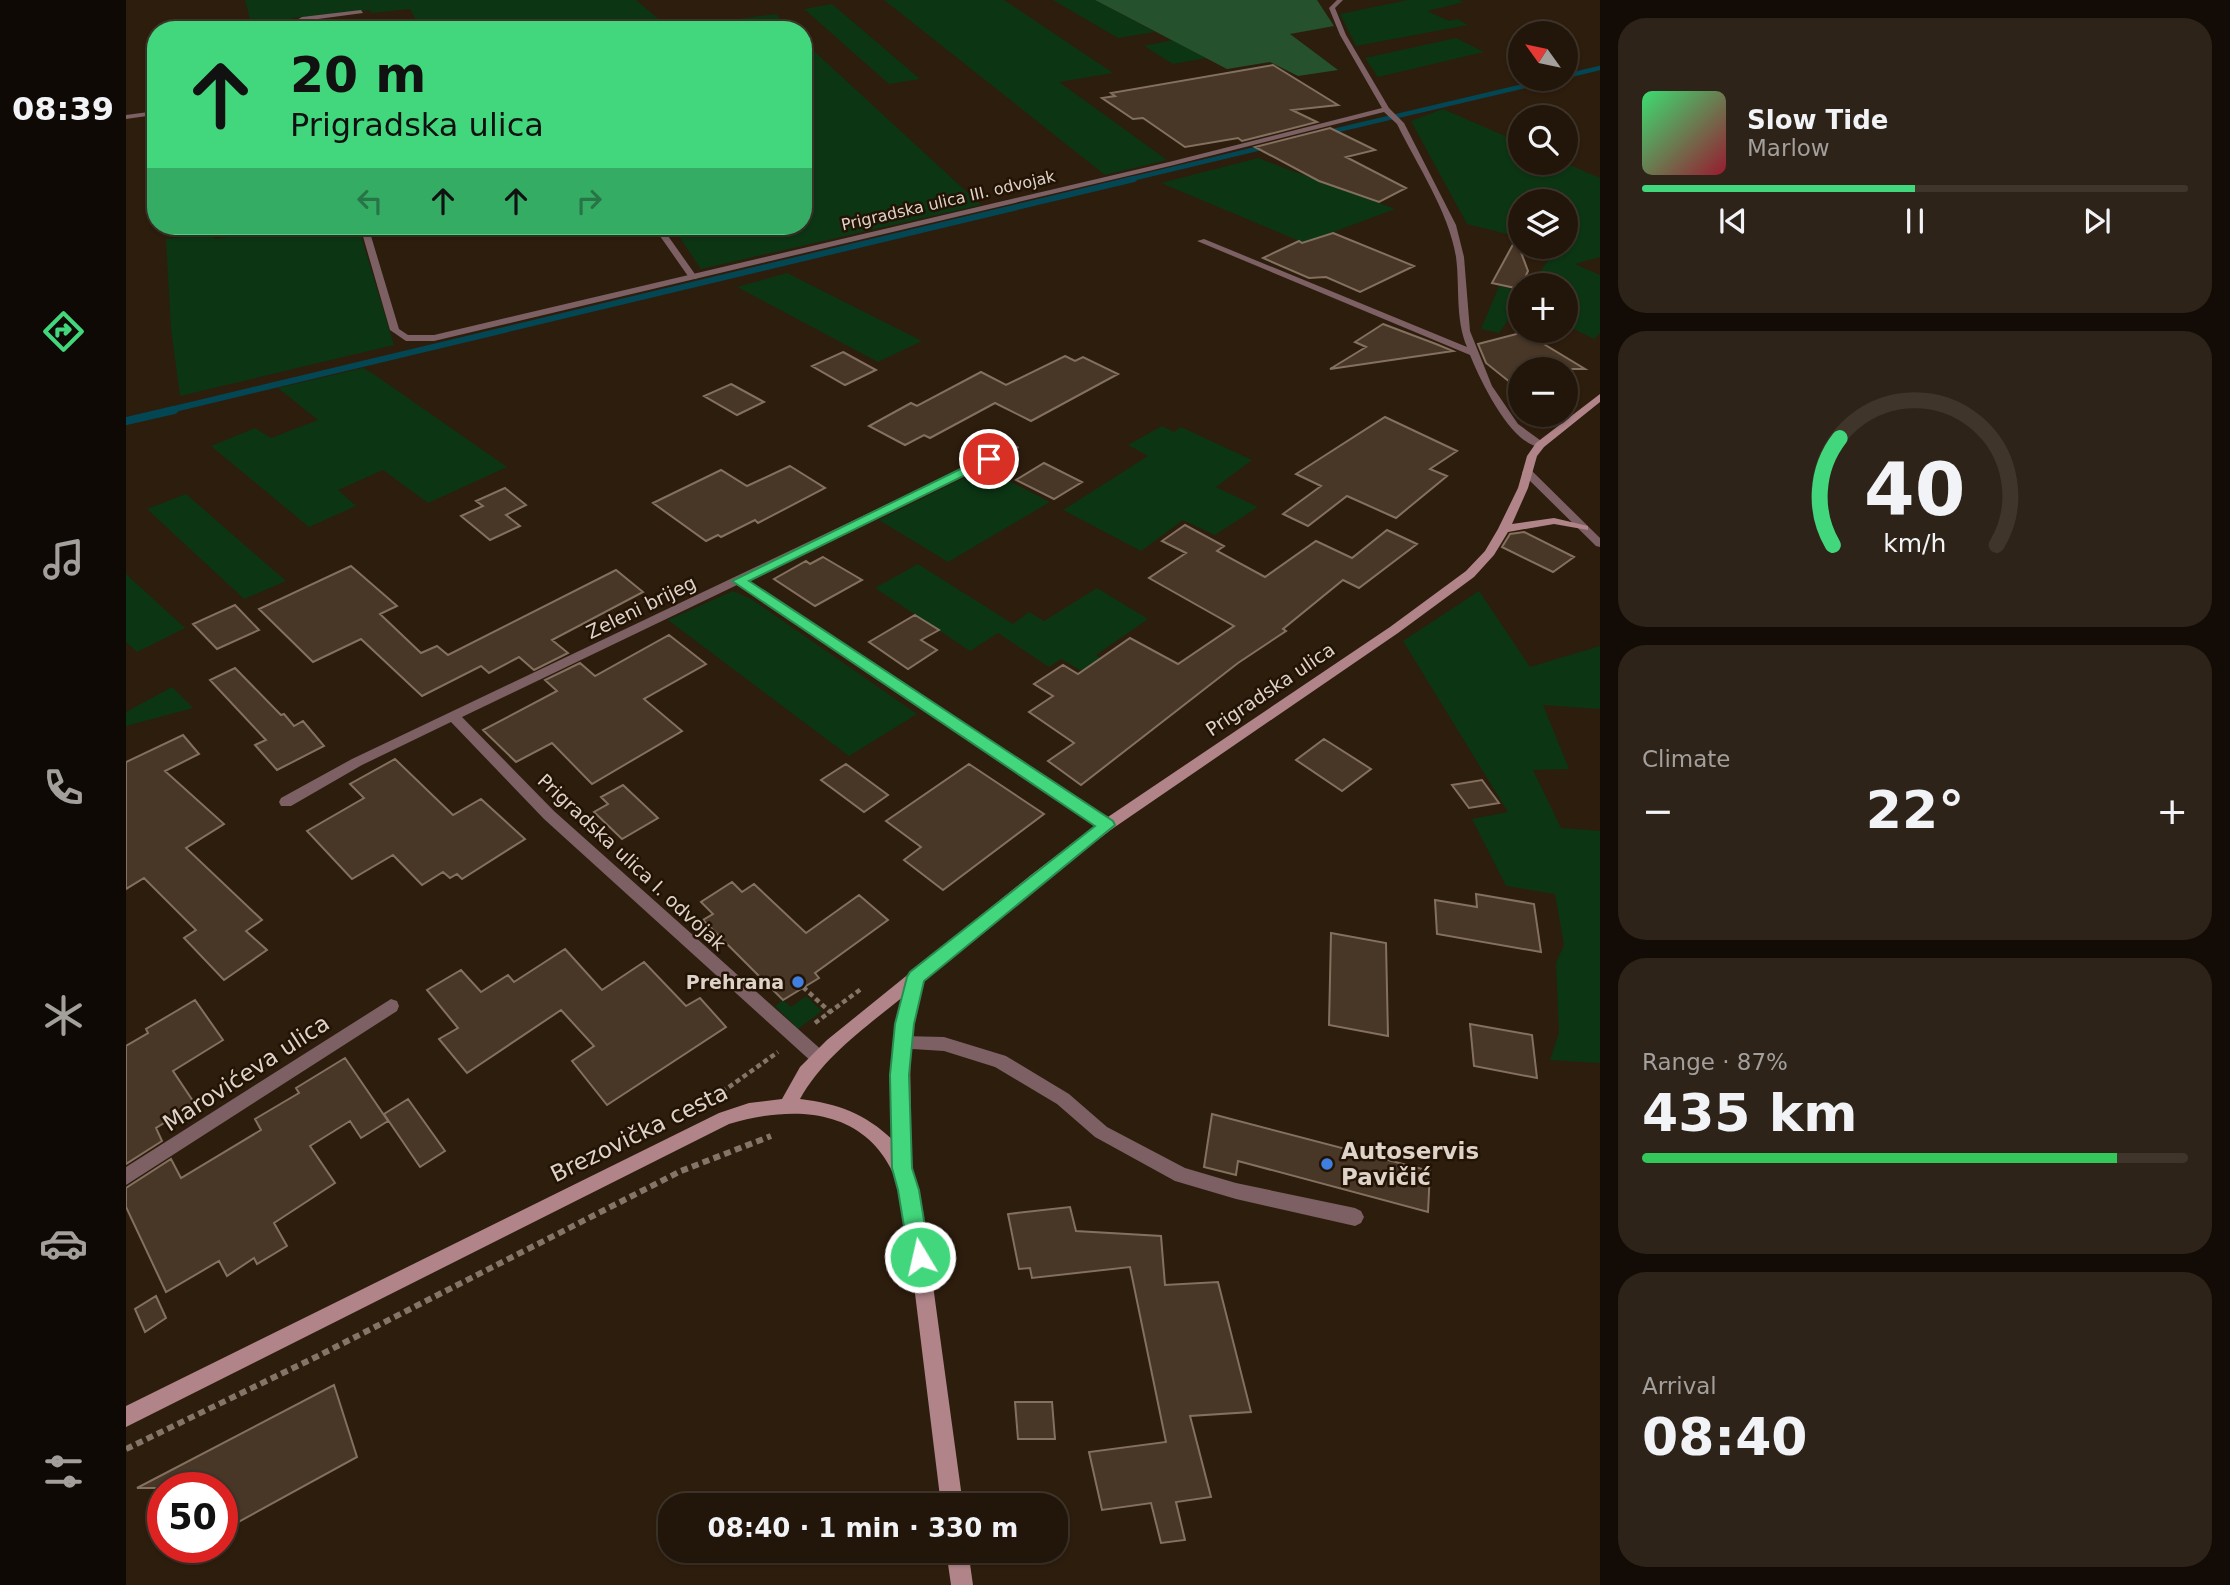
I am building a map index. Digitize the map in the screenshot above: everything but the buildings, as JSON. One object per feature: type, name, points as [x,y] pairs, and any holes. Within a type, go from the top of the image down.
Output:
[{"type":"main road","name":"Prigradska ulica","points":[[788,1104],[806,1072],[819,1058],[1107,825],[1471,574],[1490,554],[1516,507],[1527,472],[1540,445],[1600,397]]},
{"type":"main road","points":[[1504,529],[1544,521],[1584,528]]},
{"type":"main road","points":[[902,1168],[902,1043],[916,977]]},
{"type":"main road","name":"Brezovička cesta","points":[[126,1417],[691,1134],[748,1109],[788,1104],[816,1106],[841,1114],[873,1134],[889,1149],[902,1168],[909,1190],[923,1276],[950,1493]]},
{"type":"main road","points":[[959,1563],[962,1585]]},
{"type":"street","points":[[1340,0],[1332,8],[1343,35],[1389,111],[1400,122],[1452,225],[1458,243],[1463,314],[1472,353],[1487,386],[1507,417],[1540,445]]},
{"type":"street","points":[[298,21],[361,12]]},
{"type":"street","name":"Prigradska ulica III. odvojak","points":[[367,235],[395,330],[406,338],[434,338],[1389,111]]},
{"type":"street","points":[[126,117],[147,114]]},
{"type":"street","points":[[663,235],[692,277]]},
{"type":"street","points":[[1200,240],[1472,353]]},
{"type":"street","name":"Zeleni brijeg","points":[[286,802],[357,762],[454,718],[1014,447]]},
{"type":"street","points":[[1527,472],[1600,544]]},
{"type":"street","points":[[739,581],[1107,825]]},
{"type":"street","name":"Prigradska ulica I. odvojak","points":[[454,718],[549,815],[819,1058]]},
{"type":"street","name":"Marovićeva ulica","points":[[126,1177],[391,1006]]},
{"type":"street","points":[[902,1043],[944,1044],[1000,1061],[1063,1099],[1101,1132],[1181,1175],[1236,1191],[1355,1217]]},
{"type":"path","points":[[803,987],[830,1012]]},
{"type":"path","points":[[766,1061],[767,1069]]},
{"type":"path","points":[[126,1449],[318,1356],[681,1171],[771,1136]]},
{"type":"green space","points":[[245,0],[636,0],[661,21],[416,21],[410,9],[292,18],[293,21],[250,21]]},
{"type":"green space","points":[[884,0],[1004,0],[1113,73],[1059,82],[1167,160],[1105,175]]},
{"type":"green space","points":[[1053,0],[1095,0],[1155,32],[1118,38]]},
{"type":"green space","points":[[1095,0],[1317,0],[1334,26],[1290,34],[1338,70],[1298,76],[1270,62],[1227,69]]},
{"type":"green space","points":[[1408,0],[1464,2],[1427,11],[1449,21],[1457,19],[1468,25],[1356,46],[1340,14]]},
{"type":"green space","points":[[832,4],[920,79],[889,84],[804,9]]},
{"type":"green space","points":[[776,14],[783,21],[722,21]]},
{"type":"green space","points":[[1456,38],[1484,52],[1378,77],[1365,58]]},
{"type":"green space","points":[[1173,40],[1206,58],[1173,64],[1144,46]]},
{"type":"green space","points":[[812,49],[981,205],[701,269],[678,235],[812,235]]},
{"type":"green space","points":[[1443,109],[1508,137],[1508,175],[1578,175],[1578,169],[1600,178],[1600,257],[1575,264],[1600,275],[1600,333],[1594,339],[1578,331],[1578,273],[1539,273],[1549,259],[1578,259],[1578,189],[1508,189],[1508,234],[1467,224],[1411,121]]},
{"type":"green space","points":[[1258,158],[1395,209],[1304,243],[1161,183]]},
{"type":"green space","points":[[214,235],[215,239],[240,235],[361,235],[394,345],[180,396],[171,329],[166,239]]},
{"type":"green space","points":[[787,273],[922,341],[878,362],[737,287]]},
{"type":"green space","points":[[1499,286],[1508,288],[1508,320],[1499,333],[1481,329]]},
{"type":"green space","points":[[363,368],[507,467],[428,503],[383,470],[338,490],[356,506],[309,527],[211,446],[255,428],[271,438],[318,420],[278,388]]},
{"type":"green space","points":[[1162,426],[1174,432],[1181,427],[1252,460],[1216,487],[1258,507],[1215,535],[1183,520],[1141,551],[1063,510],[1148,456],[1128,445]]},
{"type":"green space","points":[[984,468],[1050,502],[948,562],[879,520]]},
{"type":"green space","points":[[186,494],[286,581],[244,599],[147,509]]},
{"type":"green space","points":[[918,564],[1013,624],[1029,612],[1044,621],[1097,588],[1148,619],[1096,655],[1107,662],[1089,675],[1061,659],[1049,667],[998,633],[970,651],[875,588]]},
{"type":"green space","points":[[126,574],[185,628],[137,652],[126,642]]},
{"type":"green space","points":[[733,591],[751,599],[917,714],[849,756],[668,620]]},
{"type":"green space","points":[[1479,591],[1530,667],[1600,646],[1600,709],[1543,705],[1569,769],[1533,770],[1561,828],[1600,831],[1600,1063],[1550,1060],[1559,1033],[1556,963],[1564,945],[1555,894],[1506,886],[1472,819],[1508,812],[1403,641]]},
{"type":"green space","points":[[172,687],[193,708],[126,726],[126,712]]},
{"type":"green space","points":[[806,996],[822,1011],[798,1029],[775,1006],[783,1000],[791,1007]]},
{"type":"waterway","points":[[1578,73],[1600,68]]},
{"type":"waterway","points":[[1325,133],[1508,90]]},
{"type":"waterway","points":[[1127,180],[1269,146]]},
{"type":"waterway","points":[[166,411],[1134,179]]},
{"type":"waterway","points":[[126,421],[174,410]]},
{"type":"place","name":"Prehrana","points":[[798,982]]},
{"type":"place","name":"Autoservis Pavičić","points":[[1327,1164]]},
{"type":"route","points":[[920,1257],[909,1190],[902,1168],[900,1075],[904,1024],[916,977],[1107,825],[739,581],[989,459]]}]
